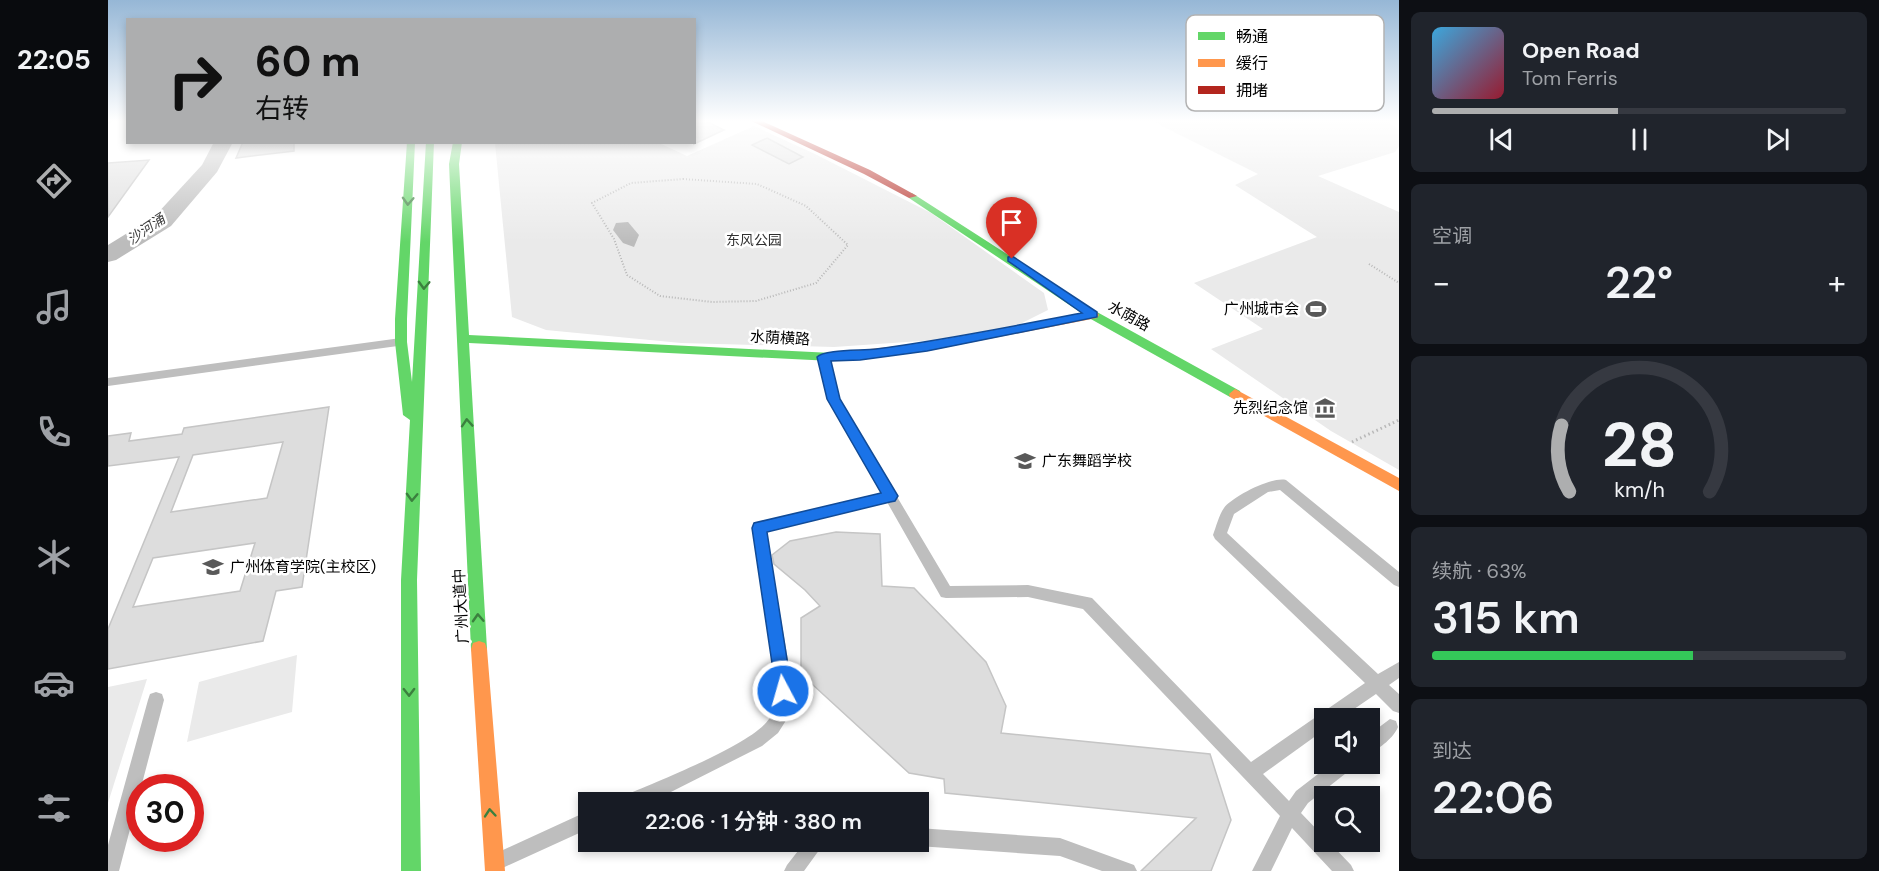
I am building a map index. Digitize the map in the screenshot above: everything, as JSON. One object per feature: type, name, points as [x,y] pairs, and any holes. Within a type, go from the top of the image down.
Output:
[{"type":"main road","points":[[410,161],[401,342],[414,439]]},
{"type":"main road","points":[[411,871],[408,680],[414,439],[421,352],[429,161]]},
{"type":"main road","name":"水荫路","points":[[842,161],[927,204],[1093,315],[1399,484]]},
{"type":"main road","name":"广州大道中","points":[[454,164],[483,730],[494,867]]},
{"type":"main road","name":"水荫横路","points":[[462,339],[824,357],[860,356],[927,347],[1093,315]]},
{"type":"street","points":[[108,382],[401,342]]},
{"type":"street","points":[[824,357],[833,399],[946,592],[1028,591],[1087,603],[1345,871]]},
{"type":"street","points":[[1399,581],[1282,484],[1265,487],[1229,511],[1220,535],[1399,705]]},
{"type":"street","points":[[653,792],[684,780],[763,737],[778,721],[783,708],[783,679],[759,528],[890,496]]},
{"type":"street","points":[[1343,708],[1399,669]]},
{"type":"street","points":[[110,871],[156,700]]},
{"type":"street","points":[[1250,773],[1314,728]]},
{"type":"street","points":[[1380,736],[1390,728]]},
{"type":"street","points":[[1262,871],[1290,814],[1302,797],[1331,774]]},
{"type":"street","points":[[494,867],[578,825]]},
{"type":"street","points":[[929,838],[1060,847],[1128,871]]},
{"type":"street","points":[[793,871],[808,852]]},
{"type":"path","points":[[683,179],[758,184],[806,206],[848,245],[816,283],[756,301],[712,302],[660,296],[627,275],[614,239],[592,203],[631,183],[683,179]]},
{"type":"path","points":[[1369,264],[1399,283]]},
{"type":"path","points":[[1336,450],[1399,420]]},
{"type":"green space","name":"东风公园","points":[[497,161],[828,161],[931,213],[1044,293],[1048,310],[1012,328],[936,340],[834,347],[681,343],[546,330],[512,317]]},
{"type":"green space","points":[[1231,161],[1367,161],[1318,176],[1399,212],[1399,470],[1331,431],[1211,349],[1263,329],[1194,283],[1317,237],[1235,185],[1258,174]]},
{"type":"green space","points":[[297,655],[292,712],[187,742],[199,682]]},
{"type":"green space","points":[[147,679],[108,803],[108,687]]},
{"type":"shaded area","points":[[628,222],[639,235],[634,247],[623,243],[613,230],[616,223]]},
{"type":"building","points":[[149,161],[108,217],[108,163]]},
{"type":"building","points":[[329,407],[302,587],[276,591],[263,641],[108,669],[108,629],[179,457],[108,466],[108,436],[131,433],[129,441],[182,434],[184,428]],"holes":[[[283,442],[267,498],[171,512],[193,455]],[[255,543],[240,591],[133,607],[153,558]]]},
{"type":"building","points":[[836,532],[880,534],[882,586],[914,588],[986,662],[1006,706],[1001,733],[1210,754],[1231,820],[1211,871],[1141,871],[1196,818],[945,793],[944,779],[909,773],[801,674],[801,618],[820,606],[774,564],[772,555],[790,541]]},
{"type":"waterway","name":"沙河涌","points":[[108,255],[163,221],[214,161]]},
{"type":"traffic: fast","points":[[410,161],[401,342],[410,415]]},
{"type":"traffic: fast","points":[[411,871],[409,580],[429,161]]},
{"type":"traffic: fast","points":[[455,161],[479,649]]},
{"type":"traffic: fast","points":[[912,196],[1093,315],[1235,394]]},
{"type":"traffic: fast","points":[[462,339],[832,357]]},
{"type":"traffic: slow","points":[[832,357],[927,347],[1093,315]]},
{"type":"traffic: slow","points":[[1235,394],[1399,485]]},
{"type":"traffic: slow","points":[[479,649],[495,871]]},
{"type":"traffic: jam","points":[[842,161],[912,196]]},
{"type":"place","name":"广州城市会","points":[[1316,309]]},
{"type":"place","name":"先烈纪念馆","points":[[1325,408]]},
{"type":"place","name":"广东舞蹈学校","points":[[1025,461]]},
{"type":"place","name":"广州体育学院(主校区)","points":[[213,567]]},
{"type":"route","points":[[783,691],[759,528],[890,496],[833,399],[824,357],[860,356],[927,347],[1093,315],[1012,259]]}]
